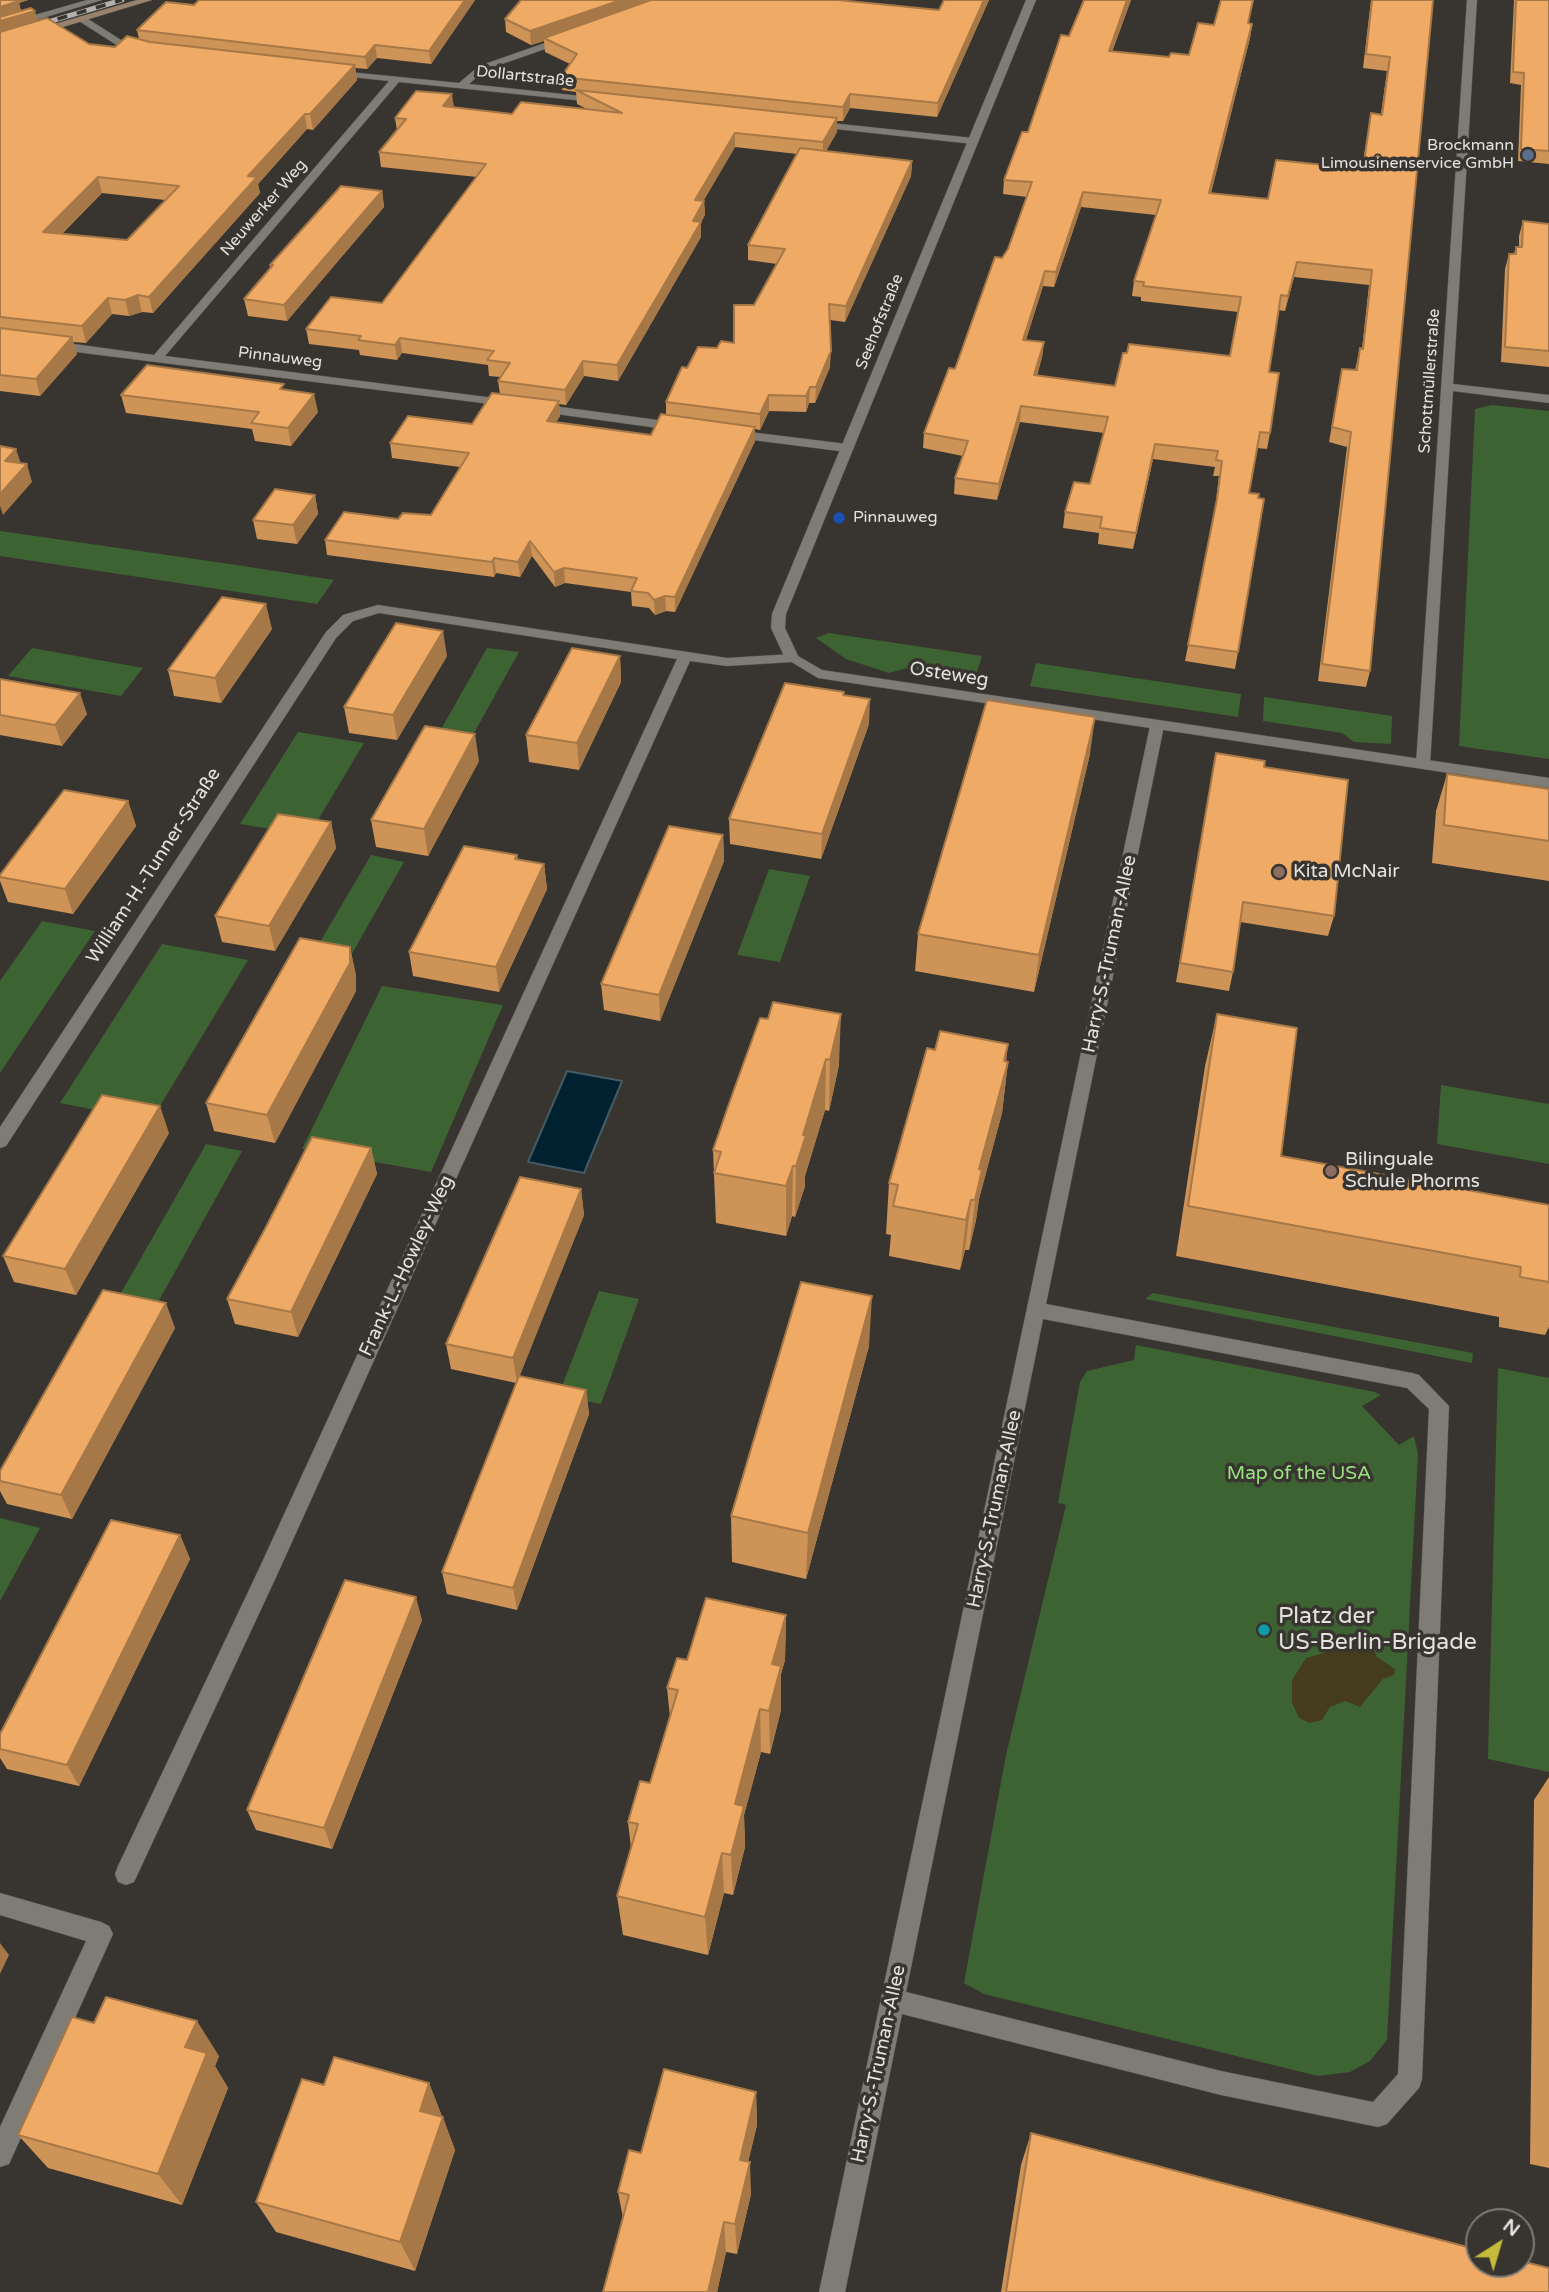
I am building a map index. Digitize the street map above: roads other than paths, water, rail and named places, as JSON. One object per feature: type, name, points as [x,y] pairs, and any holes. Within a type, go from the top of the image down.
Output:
[{"type":"main road","points":[[0,43],[147,0]]},
{"type":"street","points":[[0,28],[97,0]]},
{"type":"street","name":"Seehofstraße","points":[[792,658],[778,628],[779,614],[1031,0]]},
{"type":"street","name":"Schottmüllerstraße","points":[[1423,764],[1472,0]]},
{"type":"street","points":[[70,8],[118,41],[154,52]]},
{"type":"street","points":[[461,86],[482,68],[577,34]]},
{"type":"street","name":"Dollartstraße","points":[[325,71],[606,101]]},
{"type":"street","name":"Neuwerker Weg","points":[[157,358],[396,79]]},
{"type":"street","points":[[801,122],[973,141]]},
{"type":"street","name":"Pinnauweg","points":[[37,343],[693,428]]},
{"type":"street","points":[[1447,387],[1549,399]]},
{"type":"street","points":[[720,432],[847,449]]},
{"type":"street","name":"William-H.-Tunner-Straße","points":[[0,1142],[331,635],[348,618],[378,609],[685,656]]},
{"type":"street","points":[[685,656],[727,662],[792,658]]},
{"type":"street","name":"Frank-L.-Howley-Weg","points":[[126,1874],[261,1587],[685,656]]},
{"type":"street","name":"Osteweg","points":[[792,658],[818,674],[1549,783]]},
{"type":"street","name":"Harry-S.-Truman-Allee","points":[[832,2292],[1157,726]]},
{"type":"street","points":[[892,2000],[1221,2083],[1378,2115],[1410,2079],[1439,1406],[1412,1381],[1036,1310]]},
{"type":"street","points":[[0,1904],[101,1934],[0,2155]]},
{"type":"water","points":[[567,1071],[622,1081],[584,1173],[528,1162]]},
{"type":"railway","points":[[0,36],[122,0]]},
{"type":"place","name":"Brockmann Limousinenservice GmbH","points":[[1528,155]]},
{"type":"place","name":"Pinnauweg","points":[[839,518]]},
{"type":"place","name":"Kita McNair","points":[[1279,872]]},
{"type":"place","name":"Bilinguale Schule Phorms","points":[[1331,1171]]},
{"type":"place","name":"Platz der US-Berlin-Brigade","points":[[1264,1630]]},
{"type":"park label","name":"Map of the USA","points":[[1299,1474]]}]
